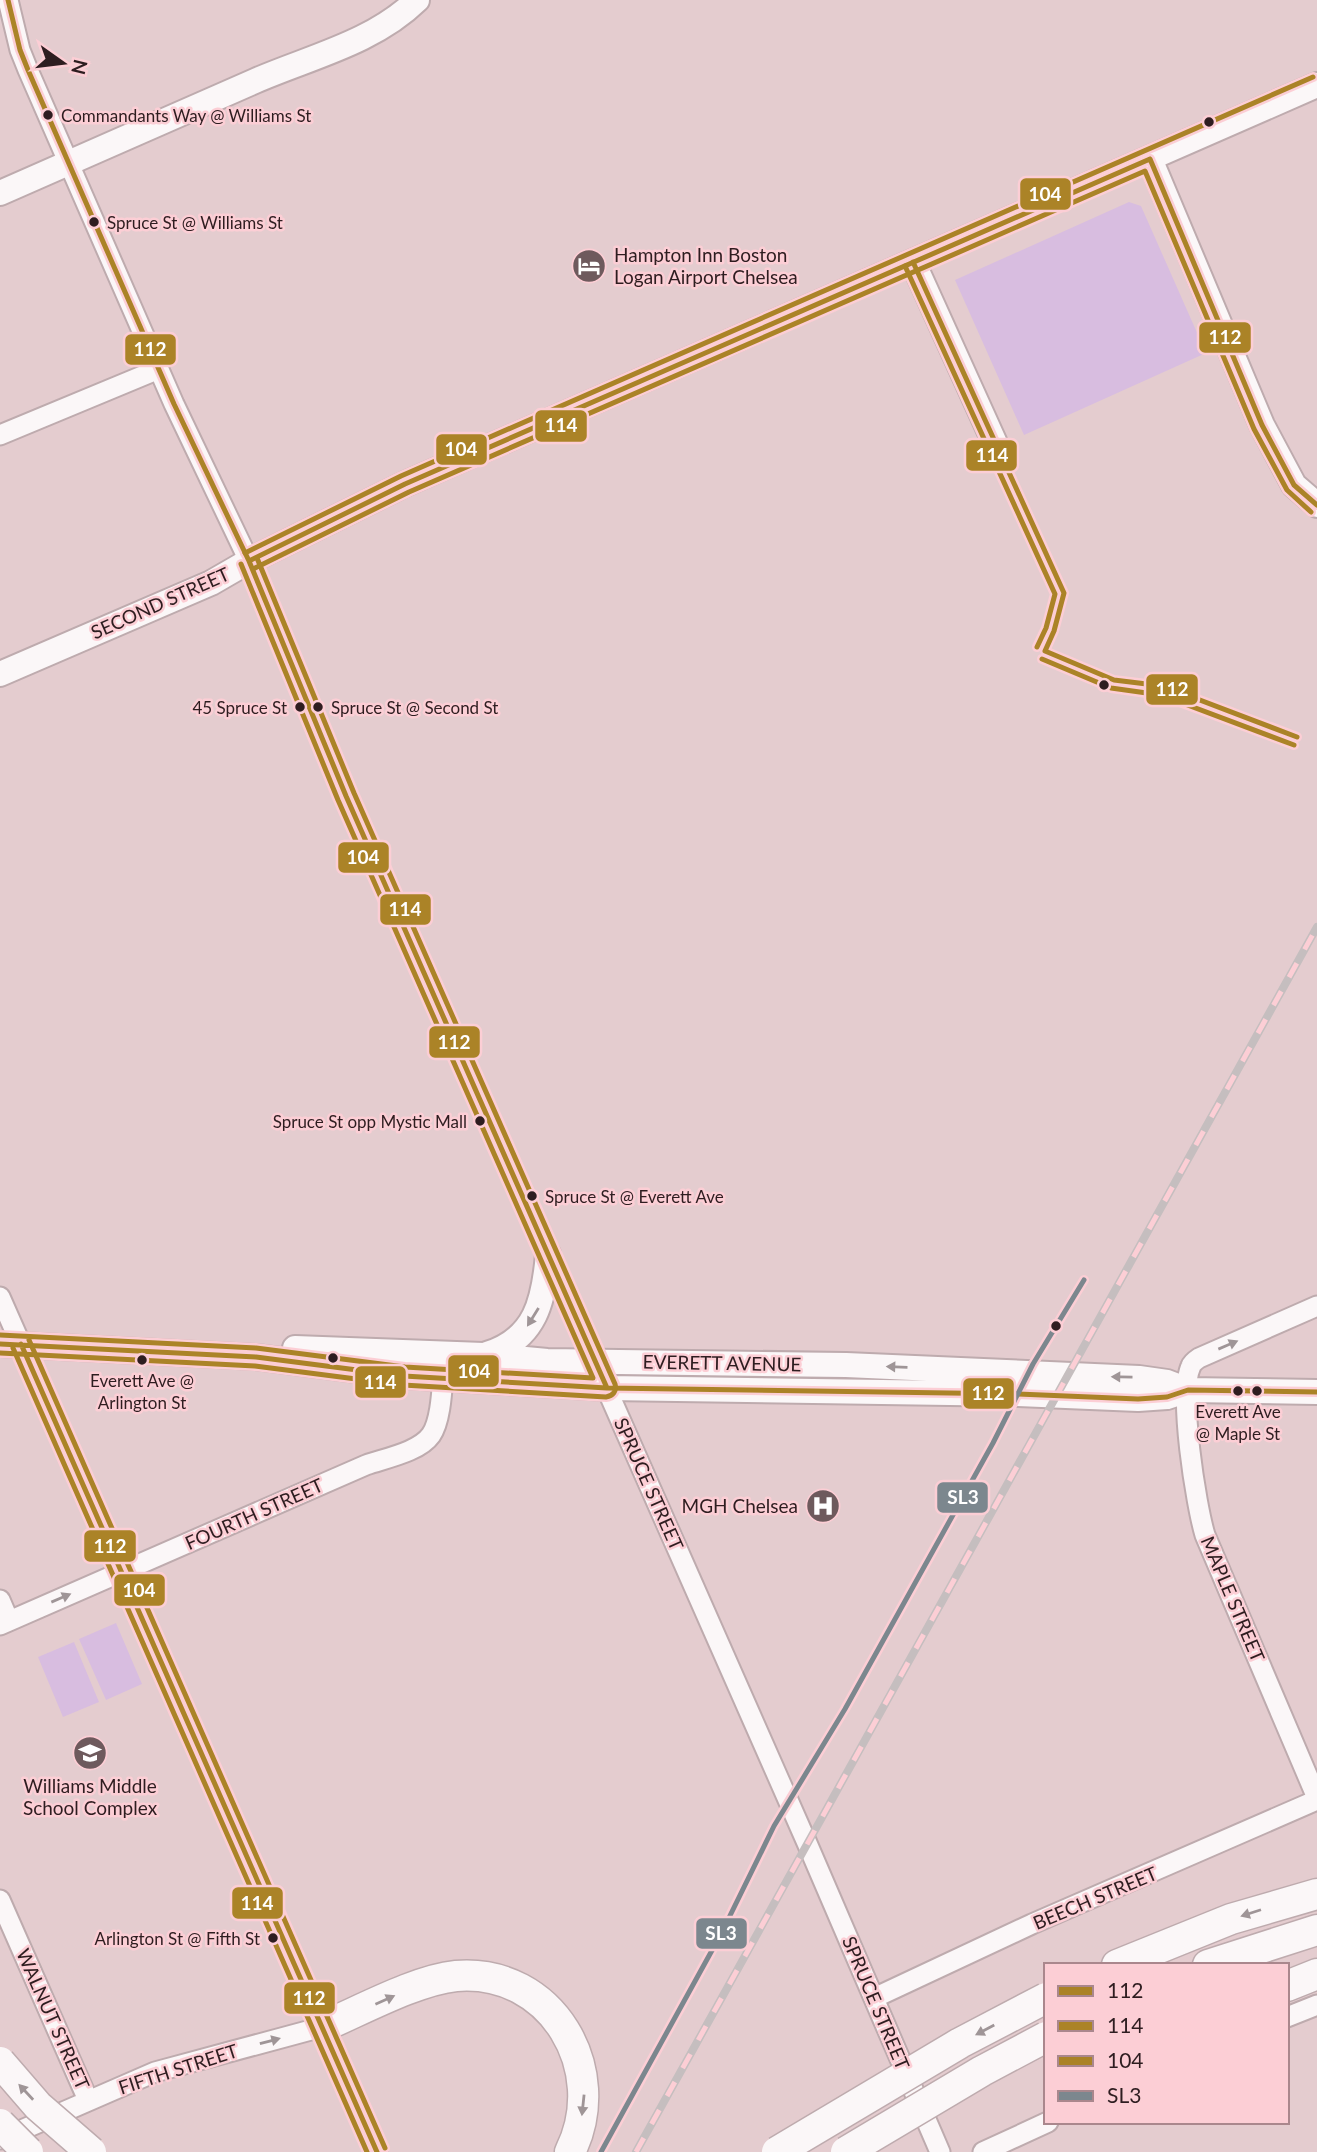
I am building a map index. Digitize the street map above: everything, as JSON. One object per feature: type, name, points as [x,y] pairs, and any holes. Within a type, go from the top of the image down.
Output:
[{"type":"highway","points":[[1122,1963],[1231,1919],[1317,1894]]},
{"type":"highway","points":[[1214,1963],[1317,1930]]},
{"type":"highway","points":[[1289,1985],[1317,1973]]},
{"type":"highway","points":[[322,2027],[426,1983],[453,1976],[474,1976],[510,1985],[536,1998],[560,2023],[578,2057],[584,2082],[580,2126],[570,2152]]},
{"type":"highway","points":[[777,2152],[960,2043],[1044,1999]]},
{"type":"highway","points":[[846,2152],[982,2071],[1044,2038]]},
{"type":"highway","points":[[0,2062],[38,2106],[91,2152]]},
{"type":"highway","points":[[0,2124],[28,2152]]},
{"type":"main road","points":[[0,193],[257,80],[359,39],[396,18],[416,0]]},
{"type":"main road","name":"SECOND STREET","points":[[0,674],[211,583],[249,561],[405,484],[1317,85]]},
{"type":"main road","points":[[1150,159],[1262,425],[1294,485],[1317,505]]},
{"type":"main road","points":[[913,262],[1003,461]]},
{"type":"main road","points":[[483,1355],[503,1349],[516,1340],[540,1308],[546,1286],[548,1254]]},
{"type":"main road","name":"EVERETT AVENUE","points":[[11,1344],[256,1357],[443,1379],[607,1388],[1018,1394],[1138,1399],[1167,1398],[1188,1390]]},
{"type":"main road","name":"EVERETT AVENUE","points":[[256,1357],[288,1348],[483,1355],[547,1361],[846,1365],[1139,1378],[1167,1382],[1188,1390],[1317,1392]]},
{"type":"street","name":"SPRUCE STREET","points":[[8,0],[20,50],[68,163],[159,369],[249,561],[346,796],[940,2152]]},
{"type":"street","points":[[0,435],[159,369]]},
{"type":"street","points":[[0,1297],[11,1344],[122,1572],[377,2152]]},
{"type":"street","name":"MAPLE STREET","points":[[1317,1306],[1199,1358],[1191,1365],[1188,1390],[1189,1435],[1201,1523],[1317,1799]]},
{"type":"street","name":"FOURTH STREET","points":[[5,1623],[426,1441],[433,1433],[438,1418],[445,1354]]},
{"type":"street","points":[[0,1600],[5,1623]]},
{"type":"street","name":"BEECH STREET","points":[[874,1998],[1032,1924],[1317,1799]]},
{"type":"street","name":"WALNUT STREET","points":[[0,1900],[88,2100]]},
{"type":"street","points":[[1289,2016],[1317,2005]]},
{"type":"street","name":"FIFTH STREET","points":[[0,2140],[138,2078],[322,2027]]},
{"type":"street","points":[[983,2152],[1044,2124]]},
{"type":"shaded area","points":[[1129,202],[1141,206],[1206,353],[1024,435],[955,280]]},
{"type":"shaded area","points":[[116,1623],[142,1684],[106,1700],[79,1639]]},
{"type":"shaded area","points":[[74,1642],[99,1702],[63,1717],[38,1657]]},
{"type":"railway","points":[[636,2152],[1317,927]]},
{"type":"transit line","name":"112","points":[[8,0],[20,50],[28,70],[174,404],[249,561],[346,796],[607,1388]]},
{"type":"transit line","name":"104","points":[[245,553],[401,476],[1313,77]]},
{"type":"transit line","name":"112","points":[[1150,159],[1262,425],[1294,485],[1317,505]]},
{"type":"transit line","name":"112","points":[[249,561],[405,484],[1150,159]]},
{"type":"transit line","name":"114","points":[[253,569],[409,492],[1145,171],[1254,429],[1287,490],[1311,512]]},
{"type":"transit line","name":"112","points":[[913,262],[1064,593],[1054,631],[1045,651]]},
{"type":"transit line","name":"114","points":[[905,266],[1055,594],[1046,628],[1037,647]]},
{"type":"transit line","name":"114","points":[[0,1353],[255,1366],[403,1385],[606,1397],[615,1391],[615,1384],[354,793],[257,558]]},
{"type":"transit line","name":"104","points":[[0,1335],[256,1348],[405,1367],[593,1378],[338,800],[241,564]]},
{"type":"transit line","name":"112","points":[[1045,651],[1114,680],[1163,686],[1297,737]]},
{"type":"transit line","name":"114","points":[[1042,659],[1111,688],[1161,695],[1294,745]]},
{"type":"transit line","name":"SL3","points":[[601,2152],[721,1934],[774,1826],[845,1709],[993,1443],[1033,1364],[1084,1280]]},
{"type":"transit line","name":"104","points":[[29,1340],[385,2148]]},
{"type":"transit line","name":"112","points":[[0,1344],[256,1357],[404,1376],[607,1388],[1018,1394],[1138,1399],[1167,1397],[1188,1390],[1317,1392]]},
{"type":"transit line","name":"112","points":[[21,1344],[377,2152]]},
{"type":"transit line","name":"114","points":[[13,1348],[367,2152]]},
{"type":"place","name":"Commandants Way @ Williams St","points":[[48,115]]},
{"type":"place","name":"Spruce St @ Williams St","points":[[94,222]]},
{"type":"place","name":"Hampton Inn Boston Logan Airport Chelsea","points":[[589,266]]},
{"type":"place","name":"45 Spruce St","points":[[300,707]]},
{"type":"place","name":"Spruce St @ Second St","points":[[318,707]]},
{"type":"place","name":"Spruce St opp Mystic Mall","points":[[480,1121]]},
{"type":"place","name":"Spruce St @ Everett Ave","points":[[532,1196]]},
{"type":"place","name":"Everett Ave @ Arlington St","points":[[142,1360]]},
{"type":"place","name":"Everett Ave @ Maple St","points":[[1238,1391]]},
{"type":"place","name":"MGH Chelsea","points":[[823,1506]]},
{"type":"place","name":"Williams Middle School Complex","points":[[90,1753]]},
{"type":"place","name":"Arlington St @ Fifth St","points":[[273,1938]]}]
